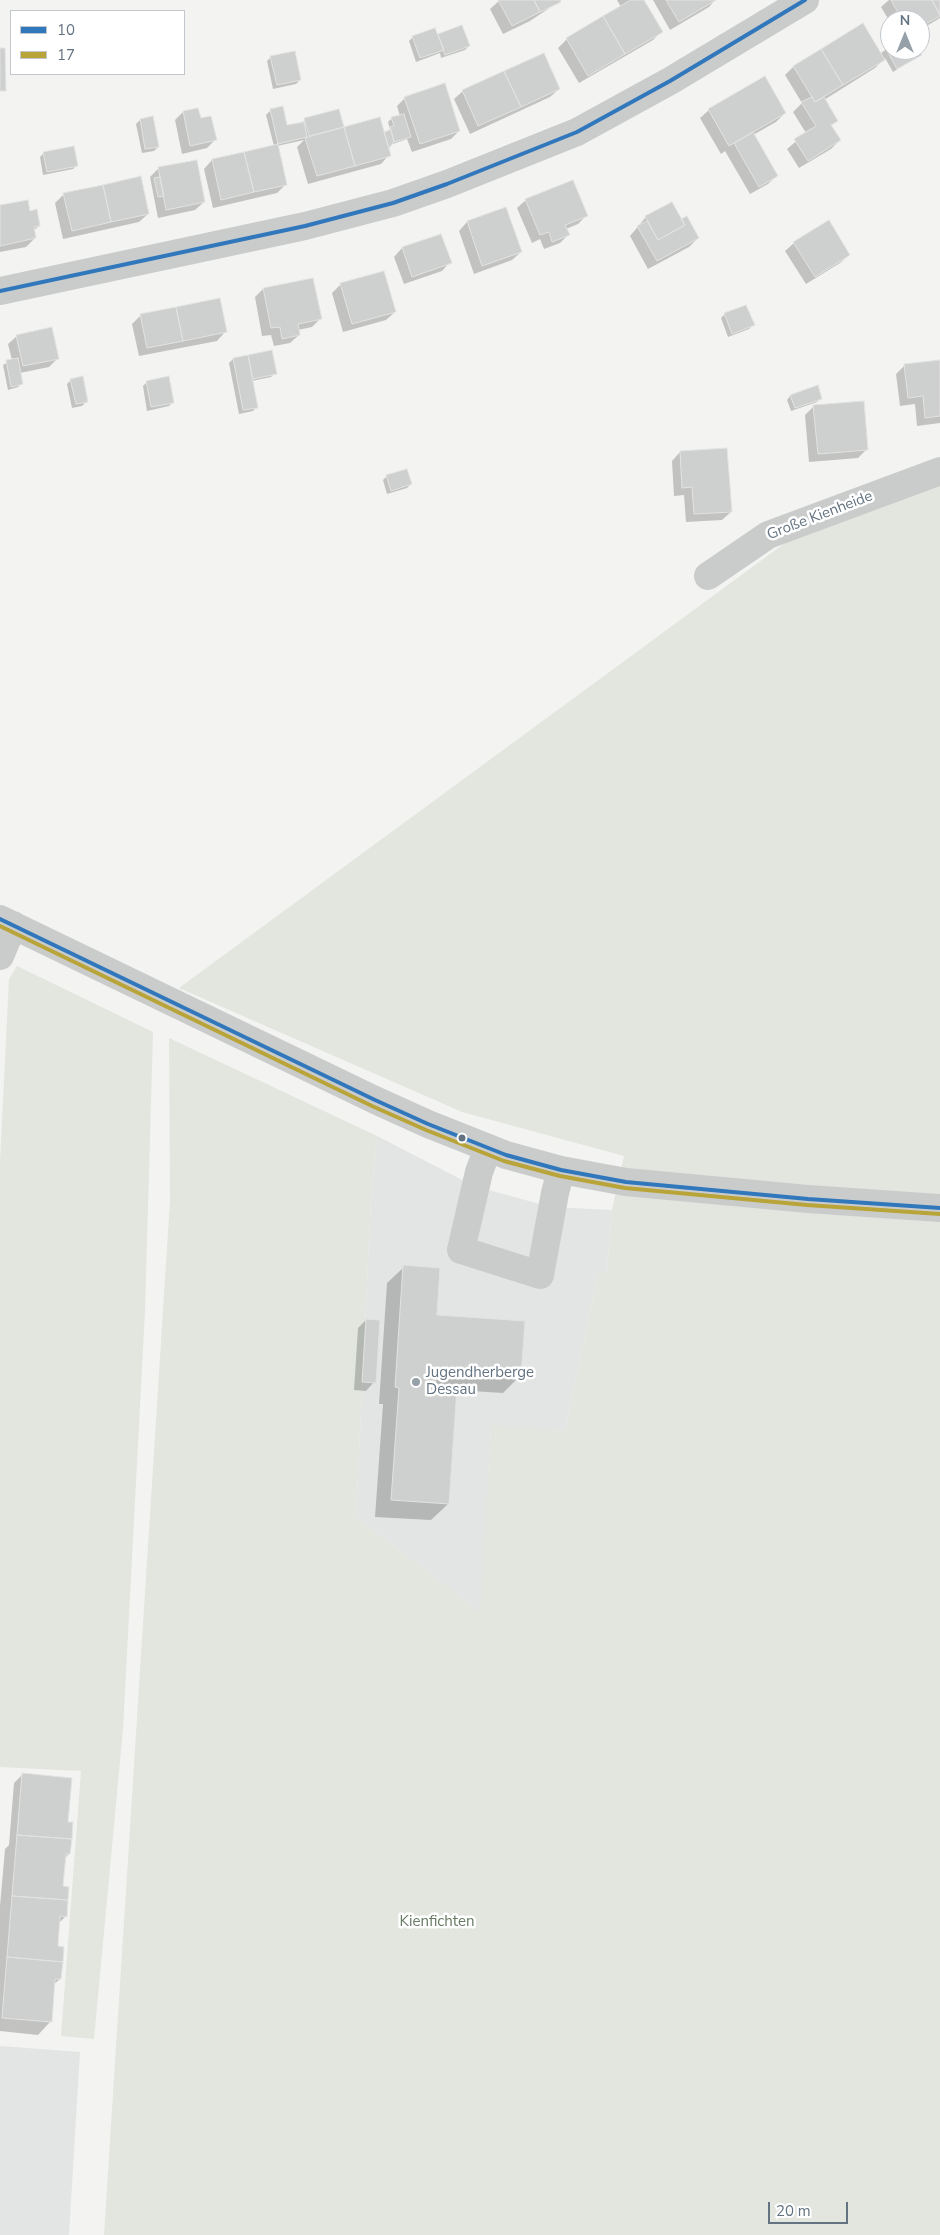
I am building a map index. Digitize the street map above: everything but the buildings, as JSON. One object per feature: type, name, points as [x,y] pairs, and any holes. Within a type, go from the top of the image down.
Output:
[{"type":"street","points":[[0,291],[305,226],[393,202],[447,184],[577,132],[670,82],[775,8],[805,0]]},
{"type":"street","name":"Große Kienheide","points":[[708,576],[768,535],[940,471]]},
{"type":"street","points":[[0,956],[6,922],[428,1124],[488,1148],[561,1170],[626,1182],[692,1190],[940,1208]]},
{"type":"street","points":[[488,1148],[479,1172],[461,1250],[540,1275],[561,1170]]},
{"type":"shaded area","points":[[377,1136],[474,1186],[551,1207],[612,1210],[607,1271],[598,1274],[565,1431],[491,1426],[481,1613],[356,1517],[371,1198]]},
{"type":"shaded area","points":[[0,2046],[80,2052],[69,2235],[0,2235]]},
{"type":"green space","name":"Kienfichten","points":[[940,479],[940,2235],[104,2235],[170,1201],[169,1038],[377,1136],[371,1198],[356,1517],[480,1612],[491,1425],[565,1431],[598,1274],[607,1271],[612,1210],[624,1156],[462,1112],[179,988],[800,532]]},
{"type":"green space","points":[[17,966],[153,1032],[145,1311],[123,1729],[94,2039],[61,2036],[81,1771],[0,1767],[0,1162],[9,979]]},
{"type":"transit line","name":"10","points":[[0,291],[305,226],[393,203],[447,184],[577,132],[670,81],[805,0]]},
{"type":"transit line","name":"10","points":[[0,919],[375,1100],[428,1124],[506,1155],[561,1170],[626,1182],[808,1199],[940,1208]]},
{"type":"transit line","name":"17","points":[[0,926],[372,1106],[504,1161],[560,1176],[625,1188],[807,1205],[940,1214]]},
{"type":"place","name":"Jugendherberge Dessau","points":[[416,1382]]}]
